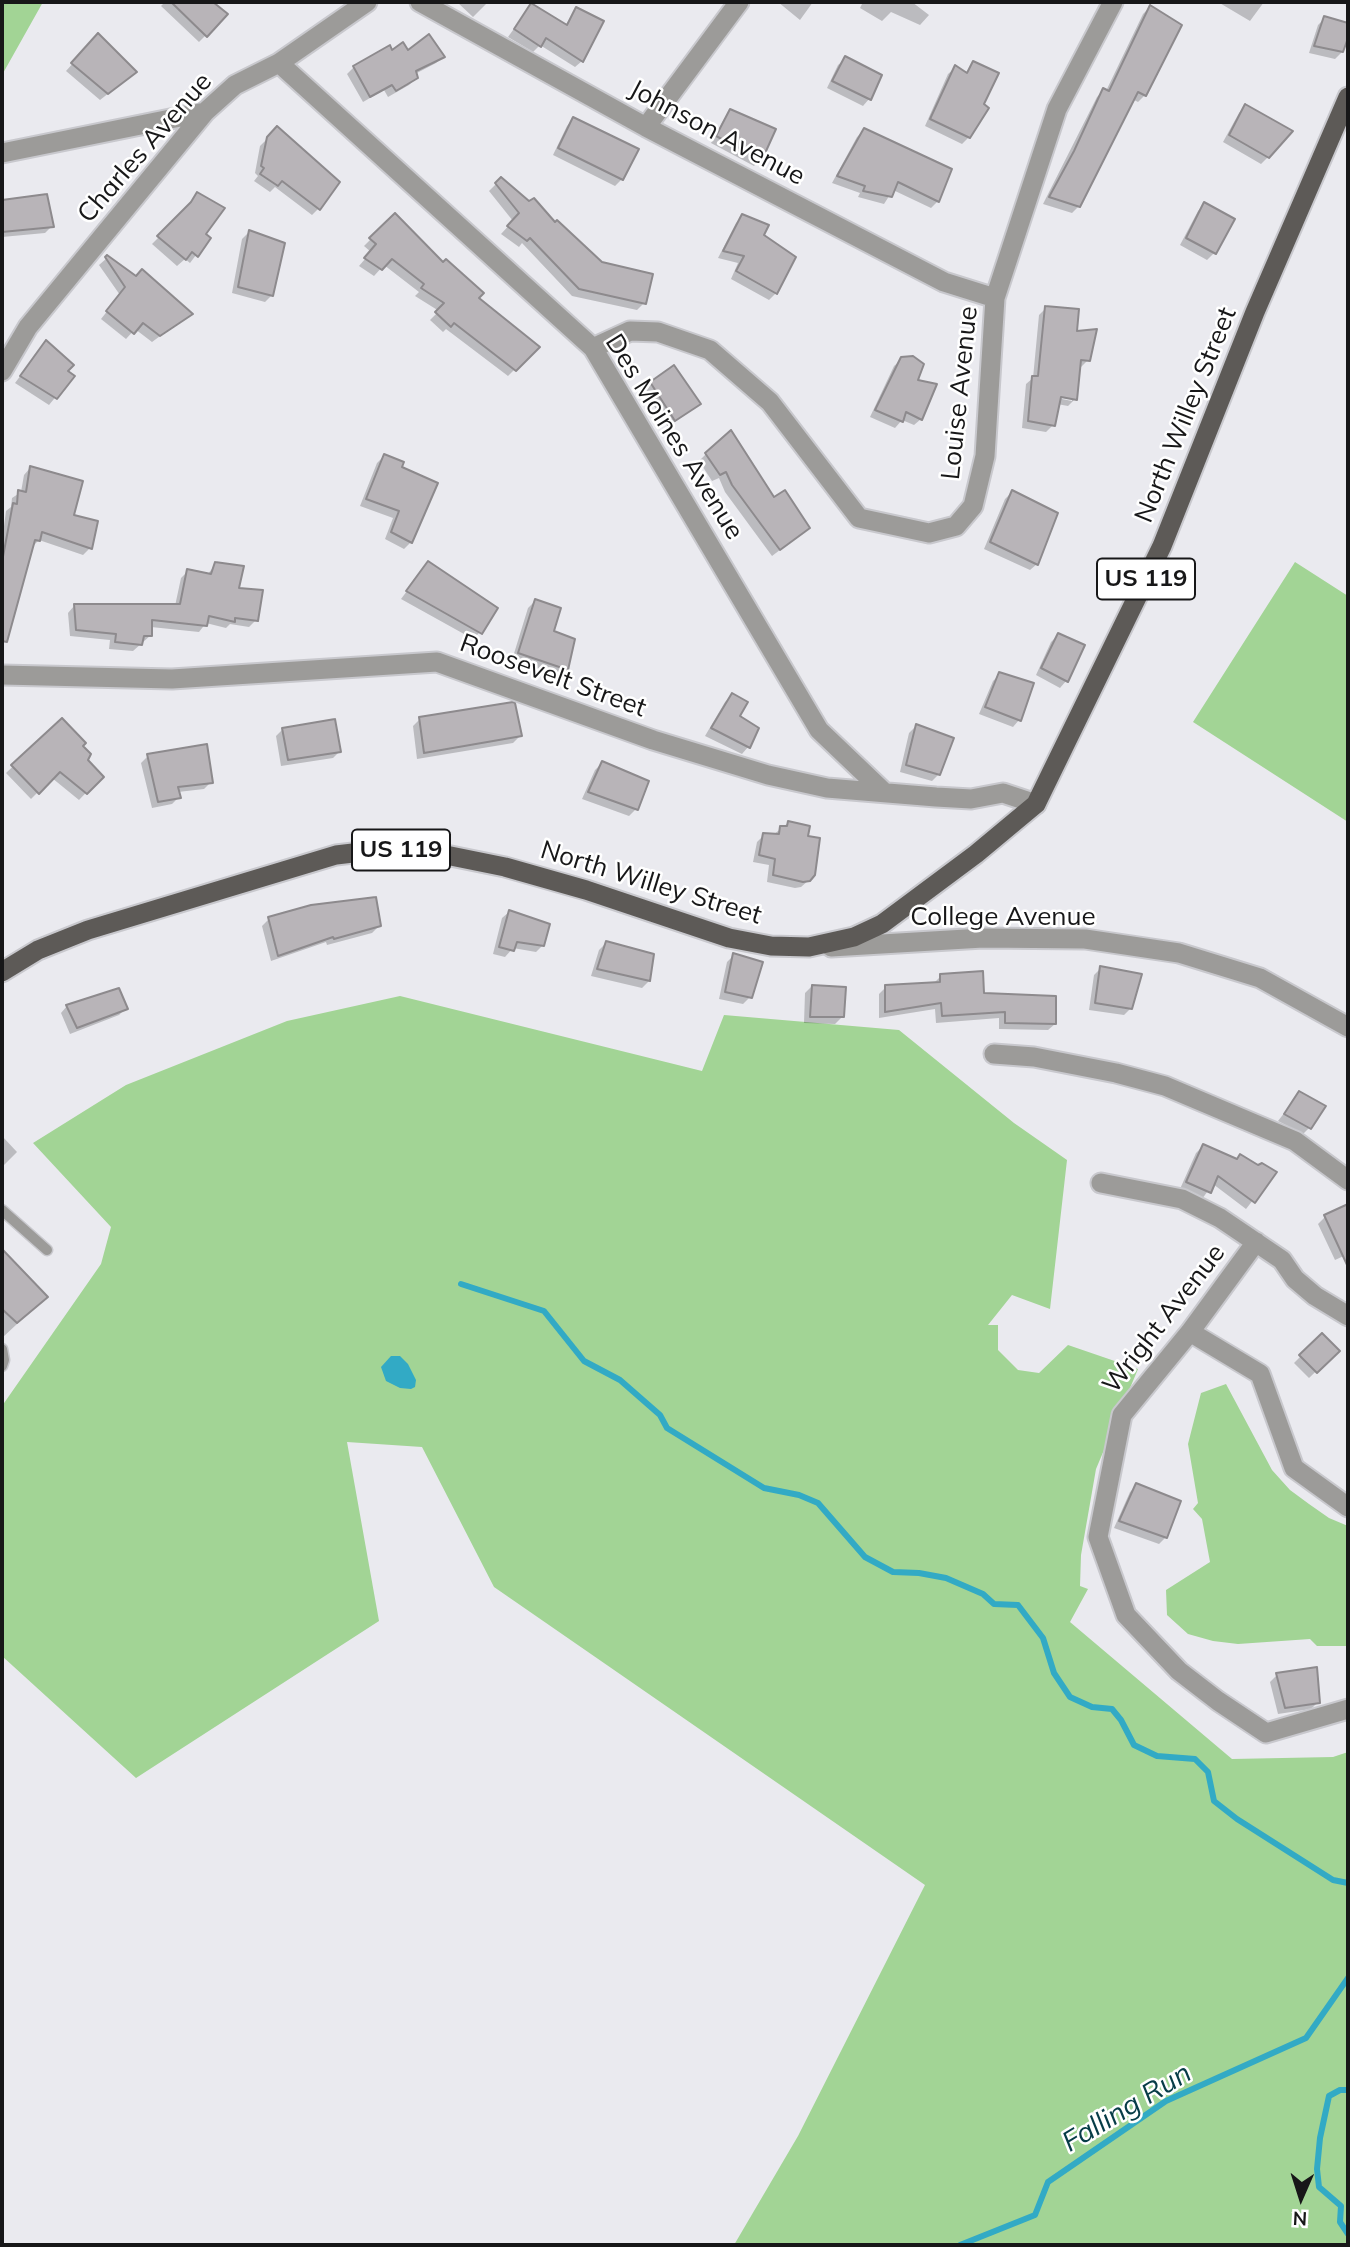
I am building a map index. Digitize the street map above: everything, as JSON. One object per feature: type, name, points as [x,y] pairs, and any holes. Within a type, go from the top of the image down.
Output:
[{"type":"main road","name":"North Willey Street","points":[[2,972],[37,950],[88,930],[336,855],[387,849],[431,852],[505,867],[586,890],[729,938],[771,946],[809,947],[853,937],[882,924],[976,854],[1036,804],[1162,546],[1255,312],[1348,97]]},
{"type":"street","name":"Charles Avenue","points":[[2,371],[28,327],[205,112],[234,85],[279,63],[367,2]]},
{"type":"street","name":"Johnson Avenue","points":[[421,2],[646,127],[944,282],[995,298]]},
{"type":"street","points":[[646,127],[740,2]]},
{"type":"street","name":"Louise Avenue","points":[[593,348],[630,331],[658,332],[710,350],[770,402],[859,518],[929,533],[956,526],[973,506],[985,456],[995,298],[1057,109],[1113,2]]},
{"type":"street","name":"Des Moines Avenue","points":[[279,63],[593,348],[819,730],[884,792]]},
{"type":"street","points":[[2,153],[205,112]]},
{"type":"street","name":"Roosevelt Street","points":[[2,674],[172,679],[437,662],[653,740],[768,775],[827,788],[971,799],[1003,793],[1036,804]]},
{"type":"street","name":"College Avenue","points":[[809,947],[983,938],[1085,939],[1178,953],[1260,978],[1348,1027]]},
{"type":"street","points":[[994,1054],[1034,1057],[1116,1073],[1165,1086],[1295,1141],[1348,1180]]},
{"type":"street","points":[[1101,1183],[1182,1199],[1220,1218],[1282,1259],[1295,1279],[1315,1296],[1348,1316]]},
{"type":"street","name":"Wright Avenue","points":[[1256,1242],[1190,1332],[1122,1415],[1098,1537],[1126,1615],[1179,1671],[1266,1733],[1348,1709]]},
{"type":"street","points":[[1190,1332],[1260,1374],[1294,1468],[1348,1507]]},
{"type":"lane","points":[[2,1210],[47,1250]]},
{"type":"lane","points":[[2,1349],[2,1366]]},
{"type":"green space","points":[[2,2],[43,2],[2,75]]},
{"type":"green space","points":[[1295,562],[1348,596],[1348,822],[1193,722]]},
{"type":"green space","points":[[400,996],[702,1071],[724,1015],[899,1030],[1014,1123],[1067,1160],[1050,1309],[1012,1295],[988,1325],[998,1325],[998,1350],[1018,1370],[1039,1373],[1068,1345],[1138,1369],[1096,1469],[1081,1555],[1080,1586],[1088,1589],[1070,1622],[1232,1759],[1333,1757],[1348,1752],[1348,2245],[734,2245],[798,2136],[925,1885],[494,1587],[422,1447],[347,1442],[379,1621],[136,1778],[2,1656],[2,1406],[101,1264],[111,1227],[33,1143],[126,1085],[287,1021]]},
{"type":"green space","points":[[1226,1384],[1272,1470],[1290,1490],[1329,1518],[1348,1526],[1348,1646],[1317,1646],[1310,1639],[1238,1644],[1213,1641],[1188,1634],[1167,1615],[1166,1590],[1210,1562],[1202,1519],[1193,1509],[1198,1503],[1188,1444],[1201,1393]]},
{"type":"water","points":[[391,1356],[400,1356],[408,1364],[416,1380],[415,1387],[400,1388],[386,1381],[381,1367]]},
{"type":"building","points":[[171,2],[213,2],[228,14],[207,37]]},
{"type":"building","points":[[531,3],[567,25],[576,7],[604,21],[583,62],[546,38],[541,47],[514,29]]},
{"type":"building","points":[[1150,5],[1182,25],[1146,96],[1138,92],[1080,207],[1049,197],[1103,88],[1109,91]]},
{"type":"building","points":[[1324,16],[1348,23],[1348,38],[1343,52],[1314,46]]},
{"type":"building","points":[[98,33],[137,72],[108,94],[71,63]]},
{"type":"building","points":[[429,34],[445,57],[416,71],[418,78],[396,91],[392,85],[370,97],[353,66],[390,45],[392,50],[403,42],[408,50]]},
{"type":"building","points":[[845,56],[882,75],[871,100],[832,81]]},
{"type":"building","points":[[973,61],[999,73],[984,104],[989,108],[970,138],[930,119],[955,65],[967,73]]},
{"type":"building","points":[[1245,104],[1293,131],[1269,158],[1229,135]]},
{"type":"building","points":[[730,109],[776,129],[762,160],[716,136]]},
{"type":"building","points":[[573,117],[639,149],[623,180],[558,148]]},
{"type":"building","points":[[277,126],[340,182],[320,210],[282,181],[278,186],[260,174],[264,168],[261,166],[267,137]]},
{"type":"building","points":[[864,128],[952,169],[939,202],[898,182],[892,197],[863,191],[865,186],[837,176]]},
{"type":"building","points":[[501,177],[529,201],[534,198],[555,222],[557,220],[602,262],[653,274],[646,304],[579,289],[530,238],[527,241],[507,226],[519,213],[495,183]]},
{"type":"building","points":[[197,192],[225,208],[206,234],[211,238],[198,257],[192,252],[186,260],[157,236],[191,202]]},
{"type":"building","points":[[47,194],[54,227],[2,232],[2,200]]},
{"type":"building","points":[[1204,202],[1235,219],[1216,254],[1186,238]]},
{"type":"building","points":[[395,213],[443,262],[446,259],[484,293],[479,298],[540,347],[516,371],[454,323],[451,327],[435,312],[444,303],[421,288],[424,284],[392,259],[382,270],[364,258],[376,244],[369,238]]},
{"type":"building","points":[[742,214],[769,225],[764,235],[796,257],[777,294],[736,271],[744,256],[723,251]]},
{"type":"building","points":[[249,230],[285,243],[273,296],[238,287]]},
{"type":"building","points":[[107,255],[136,276],[142,269],[193,314],[160,336],[143,323],[134,334],[106,311],[125,287],[105,257]]},
{"type":"building","points":[[1045,306],[1079,309],[1077,331],[1097,329],[1090,361],[1081,360],[1077,400],[1061,397],[1055,426],[1028,421],[1032,376],[1038,376]]},
{"type":"building","points":[[46,340],[74,365],[68,371],[75,376],[57,399],[20,376]]},
{"type":"building","points":[[913,356],[924,364],[918,380],[937,384],[922,420],[906,412],[903,422],[875,410],[901,357]]},
{"type":"building","points":[[674,365],[701,404],[675,421],[650,382]]},
{"type":"building","points":[[731,430],[774,497],[785,490],[810,528],[780,550],[732,485],[726,472],[720,475],[705,453]]},
{"type":"building","points":[[384,454],[404,462],[402,467],[438,483],[412,543],[391,532],[399,511],[366,499]]},
{"type":"building","points":[[30,466],[83,481],[74,515],[98,521],[92,549],[42,532],[40,541],[35,540],[7,642],[2,641],[2,562],[13,503],[17,504],[18,490],[26,492]]},
{"type":"building","points":[[1012,490],[1058,513],[1038,565],[990,542]]},
{"type":"building","points":[[428,561],[498,608],[482,634],[406,591]]},
{"type":"building","points":[[215,562],[244,566],[239,588],[263,590],[258,621],[235,618],[235,622],[209,616],[207,626],[152,620],[152,636],[144,636],[142,645],[115,642],[116,634],[76,630],[74,604],[180,604],[187,569],[211,574]]},
{"type":"building","points":[[535,599],[561,608],[554,631],[575,639],[568,670],[518,653]]},
{"type":"building","points":[[1058,633],[1085,645],[1068,682],[1041,668]]},
{"type":"building","points":[[999,672],[1034,683],[1021,721],[985,707]]},
{"type":"building","points":[[732,693],[748,702],[740,716],[759,728],[750,748],[711,728]]},
{"type":"building","points":[[513,702],[522,736],[424,753],[419,717]]},
{"type":"building","points":[[62,718],[86,743],[83,746],[91,754],[88,760],[104,777],[87,794],[60,772],[39,794],[11,765]]},
{"type":"building","points":[[335,719],[341,752],[288,760],[282,728]]},
{"type":"building","points":[[916,724],[954,738],[940,775],[906,765]]},
{"type":"building","points":[[207,744],[213,783],[178,787],[181,798],[158,802],[147,754]]},
{"type":"building","points":[[602,761],[649,781],[638,810],[588,792]]},
{"type":"building","points":[[788,821],[810,826],[808,836],[820,838],[815,875],[810,881],[803,882],[773,875],[775,859],[759,855],[763,833],[779,834],[780,826],[787,826]]},
{"type":"building","points":[[376,897],[381,926],[334,939],[333,937],[278,956],[268,917],[311,905]]},
{"type":"building","points":[[509,910],[550,924],[544,946],[517,942],[514,951],[499,947]]},
{"type":"building","points":[[606,941],[654,954],[650,981],[597,969]]},
{"type":"building","points":[[733,953],[763,962],[752,998],[725,992]]},
{"type":"building","points":[[1100,966],[1142,974],[1132,1009],[1095,1003]]},
{"type":"building","points":[[983,971],[984,993],[1056,996],[1056,1024],[1005,1023],[1005,1012],[942,1016],[941,1003],[885,1012],[885,985],[940,982],[940,974]]},
{"type":"building","points":[[812,985],[846,987],[844,1017],[810,1017]]},
{"type":"building","points":[[119,988],[128,1009],[77,1028],[66,1005]]},
{"type":"building","points":[[1299,1091],[1326,1106],[1311,1129],[1284,1114]]},
{"type":"building","points":[[1203,1144],[1237,1159],[1240,1154],[1277,1172],[1255,1203],[1218,1176],[1211,1193],[1186,1182]]},
{"type":"building","points":[[1348,1204],[1348,1267],[1324,1215]]},
{"type":"building","points":[[2,1249],[48,1297],[17,1323],[2,1309]]},
{"type":"building","points":[[1322,1333],[1340,1351],[1317,1373],[1299,1355]]},
{"type":"building","points":[[1136,1483],[1181,1501],[1167,1538],[1119,1521]]},
{"type":"building","points":[[1317,1667],[1320,1703],[1285,1708],[1276,1673]]},
{"type":"waterway","points":[[461,1284],[544,1311],[584,1361],[620,1380],[660,1415],[667,1428],[764,1488],[799,1495],[818,1503],[865,1557],[893,1572],[946,1578],[983,1594],[994,1604],[1018,1605],[1043,1638],[1054,1673],[1070,1697],[1092,1707],[1112,1709],[1134,1745],[1157,1756],[1195,1759],[1208,1772],[1214,1801],[1237,1819],[1333,1880],[1348,1883]]},
{"type":"waterway","name":"Falling Run","points":[[960,2245],[1035,2215],[1048,2182],[1166,2101],[1306,2038],[1348,1978]]},
{"type":"waterway","points":[[1348,2090],[1340,2090],[1329,2096],[1317,2169],[1319,2187],[1341,2206],[1340,2222],[1348,2234]]}]
